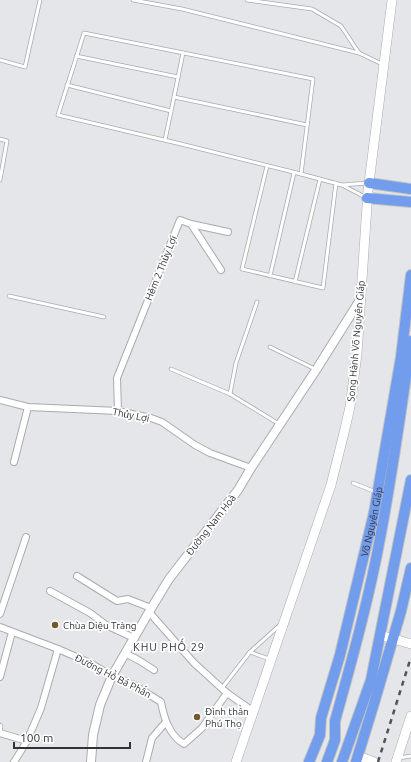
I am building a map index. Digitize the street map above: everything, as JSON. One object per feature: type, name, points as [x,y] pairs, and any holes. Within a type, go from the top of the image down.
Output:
[{"type":"highway","points":[[369,183],[411,189]]},
{"type":"highway","points":[[367,198],[411,202]]},
{"type":"highway","name":"Võ Nguyên Giáp","points":[[310,762],[320,735],[321,718],[340,655],[374,513],[401,357],[411,275]]},
{"type":"highway","name":"Võ Nguyên Giáp","points":[[328,762],[334,740],[335,721],[381,534],[395,452],[411,341]]},
{"type":"highway","points":[[342,762],[371,680],[411,480]]},
{"type":"highway","points":[[357,759],[393,639],[411,568]]},
{"type":"highway","points":[[380,635],[401,610]]},
{"type":"highway","points":[[371,680],[375,700]]},
{"type":"highway","points":[[320,735],[335,721]]},
{"type":"main road","name":"Song Hành Võ Nguyên Giáp","points":[[236,762],[331,485],[344,433],[354,381],[367,198],[392,0]]},
{"type":"main road","points":[[380,635],[411,644]]},
{"type":"main road","points":[[397,760],[411,716]]},
{"type":"main road","points":[[357,759],[374,762]]},
{"type":"street","name":"Hẻm 2 Thủy Lợi","points":[[118,411],[117,378],[180,220],[191,224]]},
{"type":"street","points":[[191,224],[228,232]]},
{"type":"street","points":[[191,224],[221,270]]},
{"type":"street","name":"Đường Nam Hoà","points":[[91,762],[94,728],[100,705],[112,676],[150,610],[169,579],[238,490],[360,300]]},
{"type":"street","name":"Thủy Lợi","points":[[0,400],[28,407],[118,411],[151,418],[162,422],[195,446],[251,468]]},
{"type":"street","points":[[14,462],[28,407]]},
{"type":"street","points":[[0,614],[26,537]]},
{"type":"street","points":[[77,576],[117,601],[128,599],[150,610],[194,663],[224,691],[254,712]]},
{"type":"street","points":[[50,591],[90,613],[106,625],[134,638]]},
{"type":"street","name":"Đường Hồ Bá Phấn","points":[[0,627],[58,648],[90,663],[112,676],[134,685],[161,702],[164,719],[171,732],[180,742],[184,744],[202,728],[224,691]]},
{"type":"street","points":[[0,677],[12,632]]},
{"type":"street","points":[[14,762],[27,741],[41,708],[58,648]]},
{"type":"street","points":[[125,653],[154,670]]},
{"type":"street","points":[[146,762],[152,738],[166,722]]},
{"type":"street","points":[[0,732],[27,741]]},
{"type":"lane","points":[[0,60],[25,67],[40,0]]},
{"type":"lane","points":[[133,0],[182,9],[359,53],[384,65]]},
{"type":"lane","points":[[247,0],[312,9],[341,26],[359,53]]},
{"type":"lane","points":[[301,174],[314,79],[84,33],[58,115],[336,183],[367,198]]},
{"type":"lane","points":[[165,140],[183,53]]},
{"type":"lane","points":[[76,56],[178,77]]},
{"type":"lane","points":[[67,85],[171,111]]},
{"type":"lane","points":[[174,97],[307,125]]},
{"type":"lane","points":[[0,139],[7,141],[0,180]]},
{"type":"lane","points":[[267,166],[242,269],[270,276],[323,288],[336,183]]},
{"type":"lane","points":[[270,276],[294,172]]},
{"type":"lane","points":[[295,282],[320,179]]},
{"type":"lane","points":[[342,185],[369,183]]},
{"type":"lane","points":[[10,296],[104,317]]},
{"type":"lane","points":[[230,394],[236,363],[257,302]]},
{"type":"lane","points":[[270,347],[316,370]]},
{"type":"lane","points":[[171,369],[230,394],[280,424]]},
{"type":"lane","points":[[353,483],[377,492]]},
{"type":"lane","points":[[224,691],[250,652],[285,621]]},
{"type":"lane","points":[[250,652],[272,660]]},
{"type":"lane","points":[[0,725],[0,732]]},
{"type":"lane","points":[[397,760],[411,756]]},
{"type":"railway","points":[[378,762],[411,657]]},
{"type":"place","name":"Chùa Diệu Tràng","points":[[55,625]]},
{"type":"place","name":"Đình thần Phú Thọ","points":[[197,717]]},
{"type":"district","name":"KHU PHỐ 29","points":[[169,647]]}]
